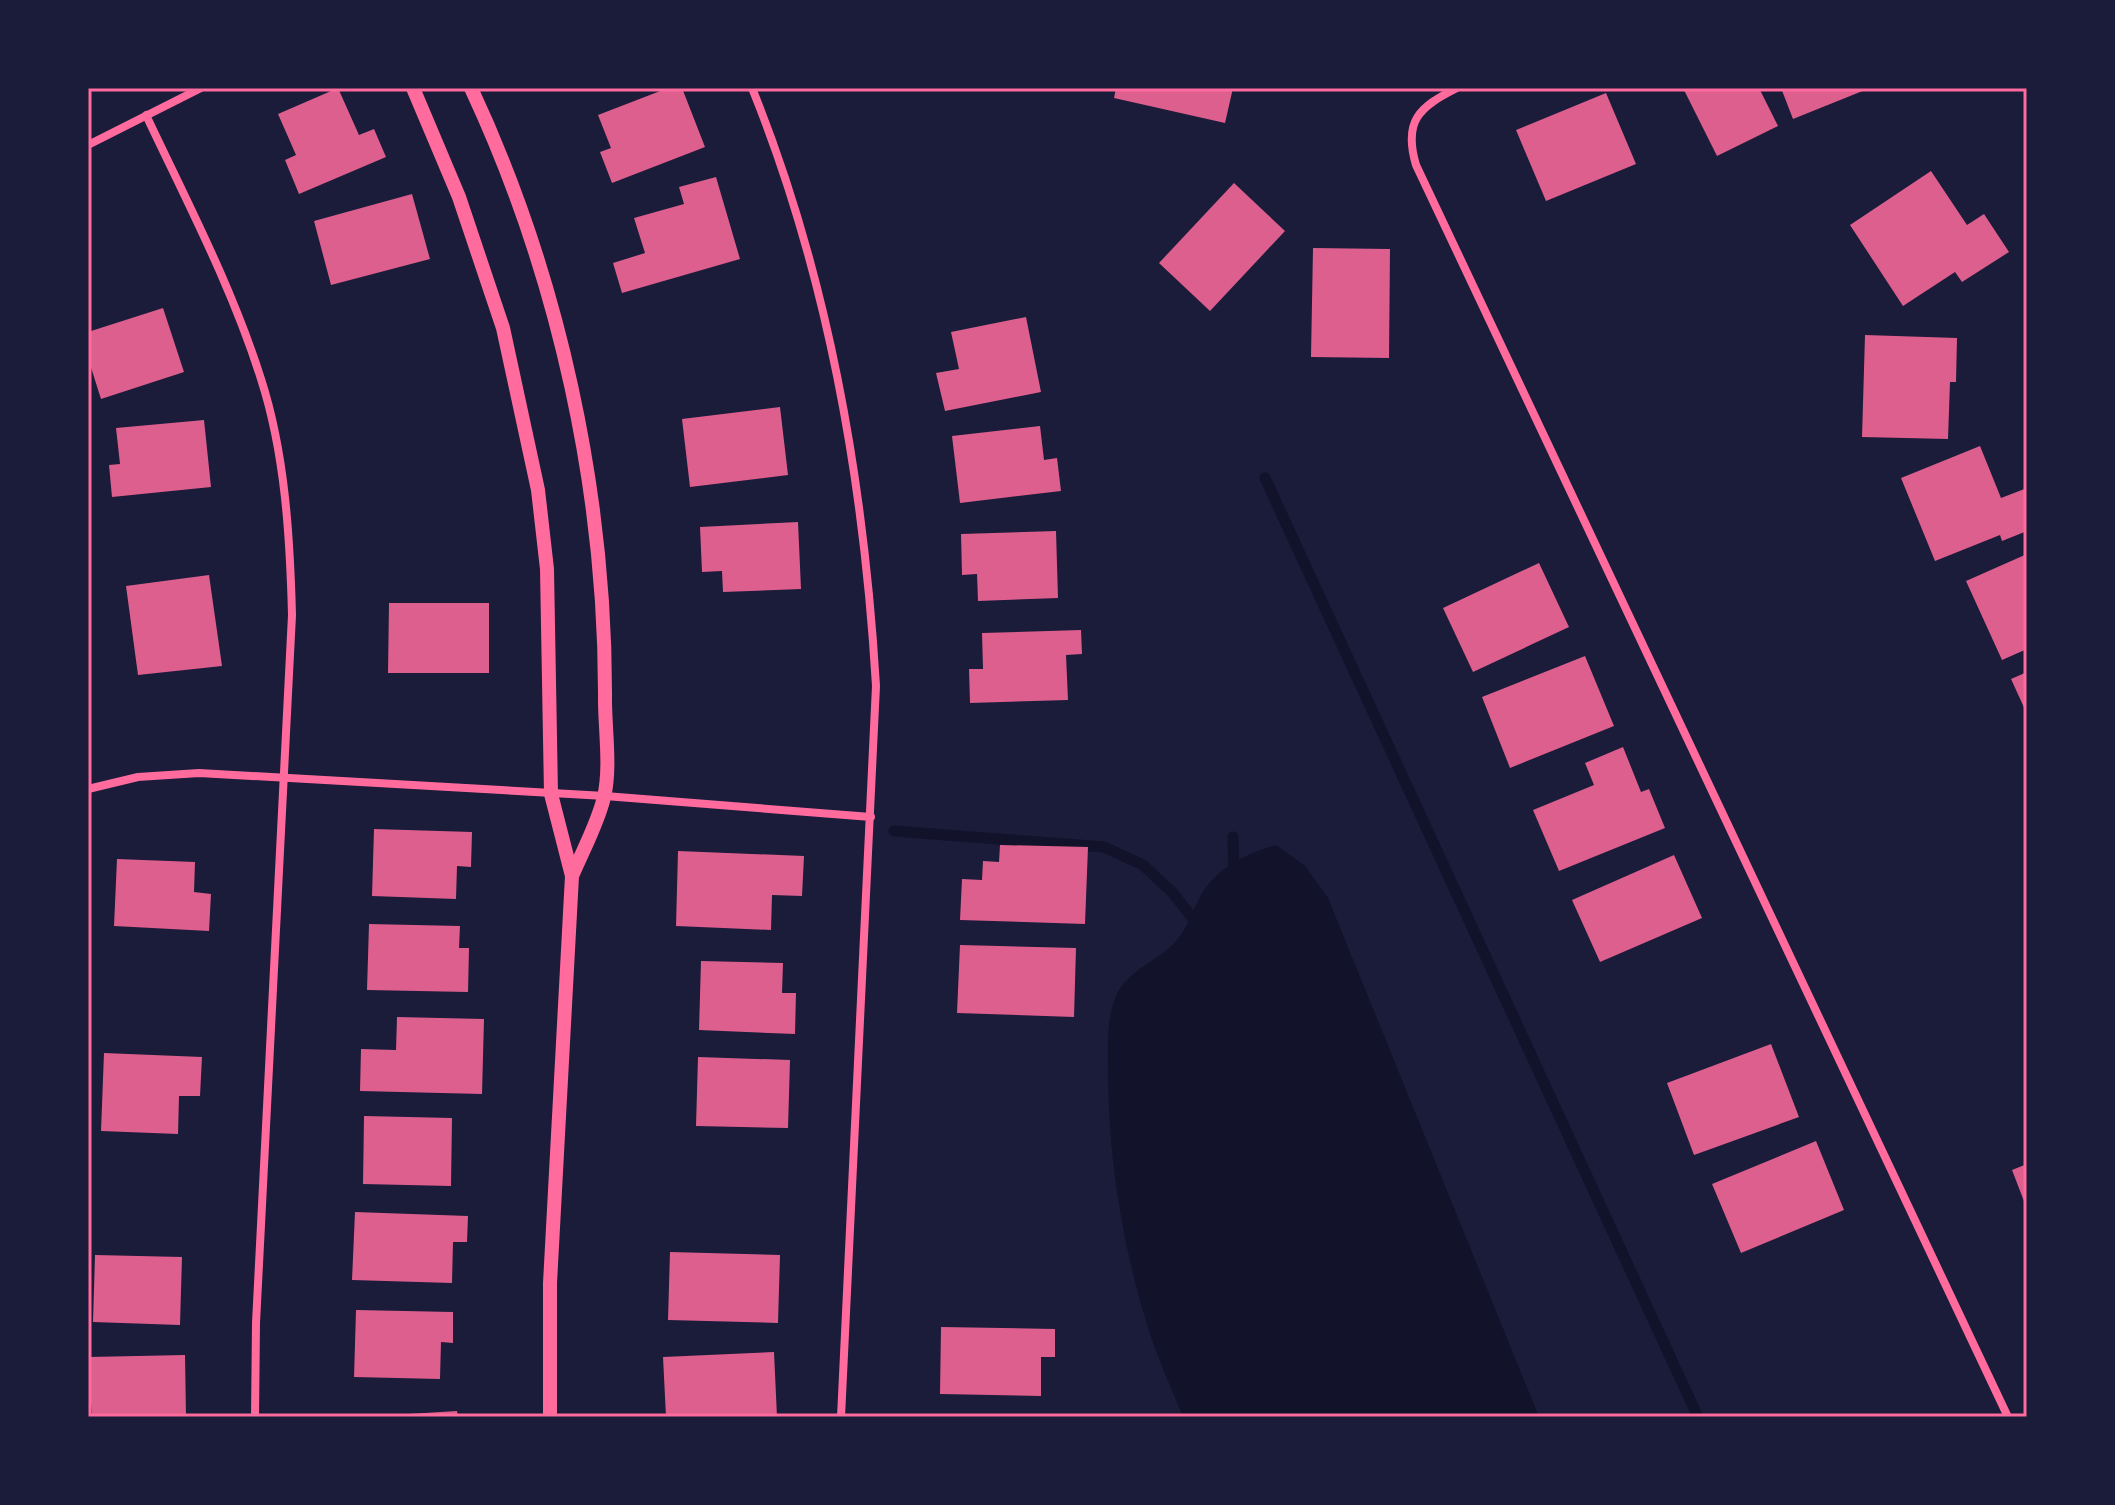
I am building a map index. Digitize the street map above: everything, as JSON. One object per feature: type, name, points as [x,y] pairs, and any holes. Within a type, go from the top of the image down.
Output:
[{"type":"street","points":[[88,145],[201,88]]},
{"type":"street","points":[[413,88],[459,197],[503,328],[538,490],[550,622],[551,794],[572,876],[550,1283],[550,1417]]},
{"type":"street","points":[[471,88],[512,191],[545,289],[587,466],[605,645],[605,796],[572,876]]},
{"type":"street","points":[[752,88],[808,251],[854,468],[870,579],[876,686],[841,1417]]},
{"type":"street","points":[[1457,88],[1420,111],[1411,135],[1411,148],[1423,181],[2008,1417]]},
{"type":"street","points":[[146,115],[231,295],[262,382],[277,452],[290,545],[292,615],[256,1323],[255,1417]]},
{"type":"street","points":[[88,789],[138,777],[199,773],[605,796],[871,817]]},
{"type":"shaded area","points":[[1276,845],[1305,866],[1328,898],[1539,1417],[1183,1417],[1148,1327],[1118,1200],[1109,1102],[1110,1020],[1114,1001],[1124,983],[1173,944],[1213,879],[1242,858]]},
{"type":"building","points":[[338,88],[359,135],[374,129],[386,157],[299,194],[285,160],[296,155],[278,114]]},
{"type":"building","points":[[668,88],[682,88],[705,147],[612,183],[600,152],[611,148],[598,115]]},
{"type":"building","points":[[1116,88],[1233,88],[1225,123],[1114,98]]},
{"type":"building","points":[[1683,88],[1759,88],[1778,126],[1717,156]]},
{"type":"building","points":[[1781,88],[1870,88],[1793,119]]},
{"type":"building","points":[[1606,93],[1636,164],[1546,201],[1516,130]]},
{"type":"building","points":[[1931,171],[1967,225],[1984,214],[2009,252],[1962,282],[1955,272],[1903,306],[1850,225]]},
{"type":"building","points":[[716,177],[740,259],[622,293],[613,263],[645,253],[634,218],[684,204],[679,187]]},
{"type":"building","points":[[1234,183],[1285,231],[1210,311],[1159,263]]},
{"type":"building","points":[[412,194],[430,259],[331,285],[314,221]]},
{"type":"building","points":[[1313,248],[1390,249],[1389,358],[1311,357]]},
{"type":"building","points":[[163,308],[184,372],[101,399],[88,358],[88,332]]},
{"type":"building","points":[[1026,317],[1041,392],[945,411],[936,373],[959,369],[951,332]]},
{"type":"building","points":[[1865,335],[1957,338],[1956,382],[1950,382],[1948,439],[1862,437]]},
{"type":"building","points":[[780,407],[788,475],[690,487],[682,419]]},
{"type":"building","points":[[204,420],[211,487],[112,497],[109,465],[120,464],[116,428]]},
{"type":"building","points":[[1040,426],[1044,460],[1057,458],[1061,491],[960,503],[952,436]]},
{"type":"building","points":[[1980,446],[2001,498],[2027,488],[2027,531],[2002,541],[2000,535],[1935,561],[1901,478]]},
{"type":"building","points":[[798,522],[801,589],[723,592],[722,571],[702,572],[700,527]]},
{"type":"building","points":[[1056,531],[1058,598],[978,601],[977,574],[962,575],[961,534]]},
{"type":"building","points":[[2027,554],[2027,649],[2002,660],[1966,581]]},
{"type":"building","points":[[1539,563],[1569,627],[1473,672],[1443,608]]},
{"type":"building","points":[[209,575],[222,666],[138,675],[126,586]]},
{"type":"building","points":[[389,603],[489,603],[489,673],[388,673]]},
{"type":"building","points":[[1081,630],[1082,654],[1066,655],[1068,700],[970,703],[969,669],[983,669],[982,633]]},
{"type":"building","points":[[1585,656],[1614,726],[1510,768],[1482,697]]},
{"type":"building","points":[[2027,672],[2027,714],[2011,679]]},
{"type":"building","points":[[1623,747],[1641,792],[1649,789],[1665,828],[1559,871],[1533,810],[1594,785],[1585,763]]},
{"type":"building","points":[[374,829],[472,832],[471,867],[457,866],[456,899],[372,896]]},
{"type":"building","points":[[1000,845],[1088,847],[1085,924],[960,920],[962,879],[982,880],[983,861],[999,862]]},
{"type":"building","points":[[678,851],[804,856],[802,896],[772,895],[771,930],[676,926]]},
{"type":"building","points":[[1674,855],[1702,918],[1600,962],[1572,900]]},
{"type":"building","points":[[117,859],[195,862],[194,892],[211,894],[209,931],[114,926]]},
{"type":"building","points":[[369,924],[460,926],[459,948],[469,948],[468,992],[367,990]]},
{"type":"building","points":[[960,945],[1076,948],[1074,1017],[957,1013]]},
{"type":"building","points":[[701,961],[783,963],[782,993],[796,993],[795,1034],[699,1030]]},
{"type":"building","points":[[397,1017],[484,1019],[482,1094],[360,1091],[361,1049],[396,1050]]},
{"type":"building","points":[[1771,1044],[1799,1117],[1694,1155],[1667,1083]]},
{"type":"building","points":[[104,1053],[202,1057],[200,1096],[179,1096],[178,1134],[101,1131]]},
{"type":"building","points":[[698,1057],[790,1060],[788,1128],[696,1126]]},
{"type":"building","points":[[364,1116],[452,1118],[451,1186],[363,1184]]},
{"type":"building","points":[[1816,1141],[1844,1210],[1741,1253],[1712,1184]]},
{"type":"building","points":[[2027,1164],[2027,1209],[2012,1170]]},
{"type":"building","points":[[355,1212],[468,1216],[467,1242],[453,1242],[452,1283],[352,1280]]},
{"type":"building","points":[[670,1252],[780,1255],[778,1323],[668,1320]]},
{"type":"building","points":[[95,1255],[182,1257],[180,1325],[93,1322]]},
{"type":"building","points":[[356,1310],[453,1312],[453,1343],[441,1342],[440,1379],[354,1377]]},
{"type":"building","points":[[941,1327],[1055,1329],[1055,1357],[1041,1357],[1041,1396],[940,1394]]},
{"type":"building","points":[[774,1352],[777,1417],[666,1417],[663,1357]]},
{"type":"building","points":[[185,1355],[186,1417],[92,1417],[88,1357]]},
{"type":"building","points":[[457,1411],[458,1417],[392,1417],[392,1415]]},
{"type":"waterway","points":[[1265,478],[1698,1417]]},
{"type":"waterway","points":[[894,831],[1104,847],[1143,865],[1173,893],[1200,928]]},
{"type":"waterway","points":[[1233,837],[1234,877]]}]
